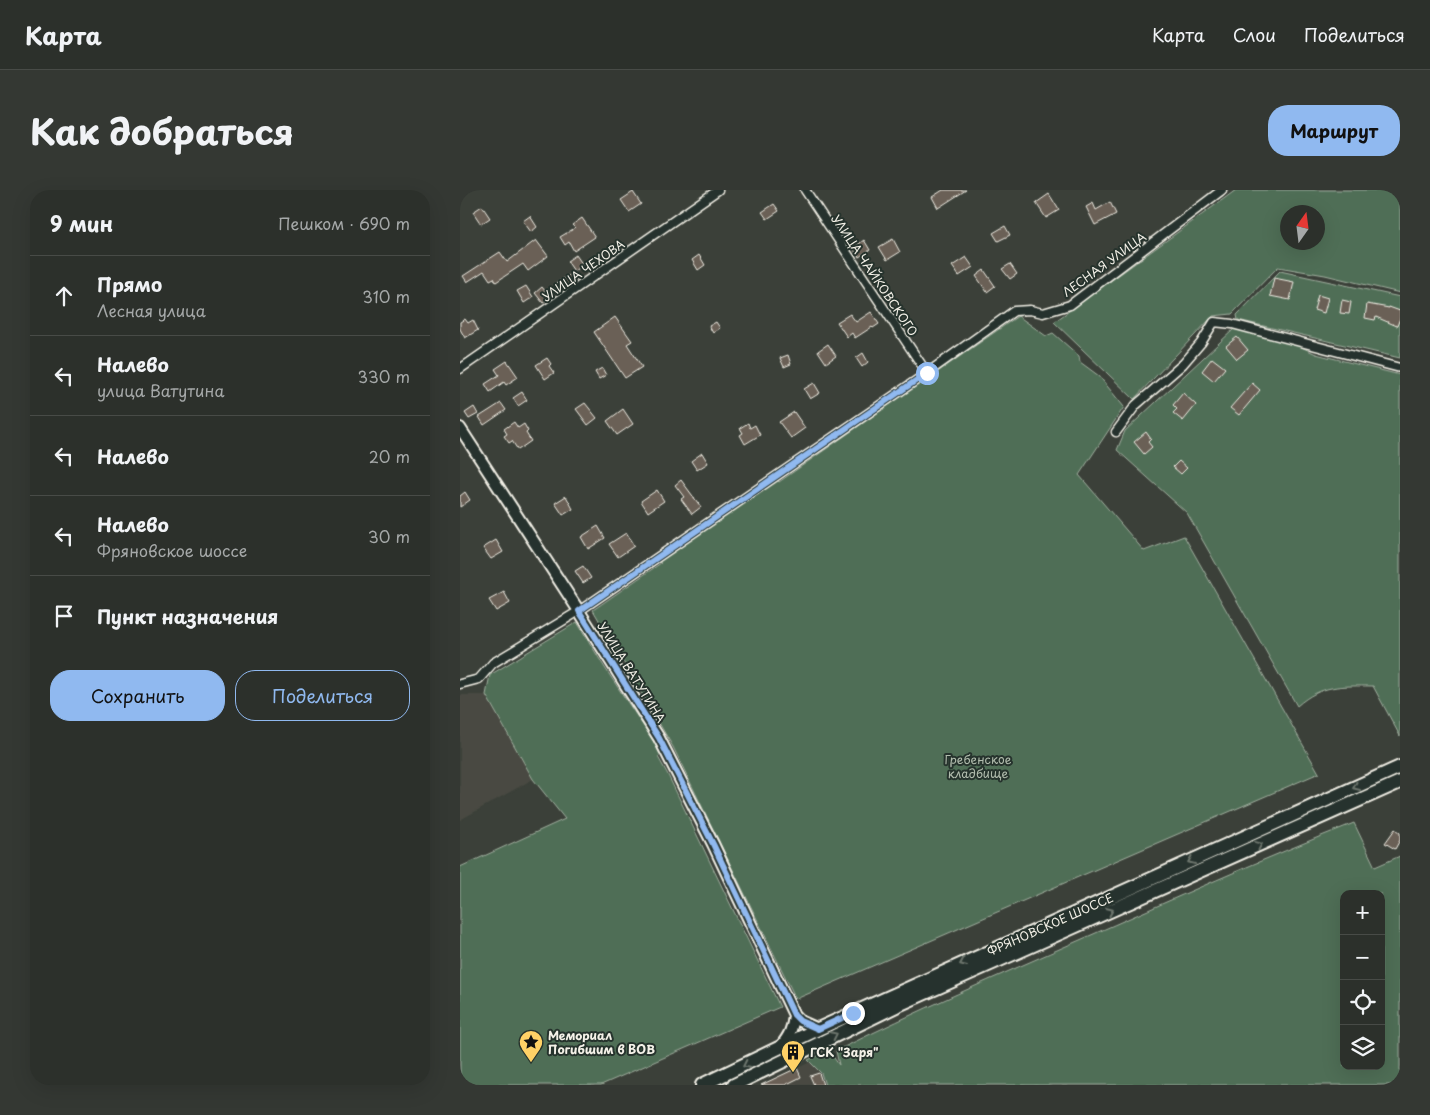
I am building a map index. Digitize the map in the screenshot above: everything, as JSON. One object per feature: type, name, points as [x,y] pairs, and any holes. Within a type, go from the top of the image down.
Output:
[{"type":"main road","name":"ФРЯНОВСКОЕ ШОССЕ","points":[[702,1085],[818,1029],[1400,767]]},
{"type":"main road","name":"ФРЯНОВСКОЕ ШОССЕ","points":[[734,1085],[896,1006],[1400,782]]},
{"type":"street","name":"УЛИЦА ЧЕХОВА","points":[[460,369],[718,190]]},
{"type":"street","name":"УЛИЦА ЧАЙКОВСКОГО","points":[[804,190],[927,373]]},
{"type":"street","name":"ЛЕСНАЯ УЛИЦА","points":[[460,684],[479,679],[493,664],[579,611],[927,373],[1014,311],[1030,310],[1043,314],[1070,304],[1222,190]]},
{"type":"street","points":[[1116,432],[1136,405],[1189,357],[1201,343],[1214,322],[1232,324],[1400,368]]},
{"type":"street","name":"УЛИЦА ВАТУТИНА","points":[[460,428],[659,738],[713,844],[794,1015]]},
{"type":"street","points":[[794,1015],[800,1021],[818,1029]]},
{"type":"street","points":[[778,1049],[790,1036],[794,1015]]},
{"type":"shaded area","points":[[460,695],[486,695],[533,779],[460,820]]},
{"type":"shaded area","points":[[815,1060],[823,1085],[761,1085]]},
{"type":"green space","points":[[1236,190],[1400,190],[1400,293],[1325,275],[1278,267],[1232,314],[1213,316],[1134,399],[1054,322]]},
{"type":"green space","points":[[1280,271],[1400,297],[1400,358],[1238,320],[1237,315]]},
{"type":"green space","name":"Гребенское кладбище","points":[[1018,316],[1046,336],[1053,333],[1079,356],[1080,362],[1099,376],[1124,407],[1079,475],[1144,551],[1184,536],[1319,773],[796,999],[673,747],[593,610],[661,563],[659,562],[662,558],[777,480],[779,482],[903,395],[905,391],[924,377],[926,380]]},
{"type":"green space","points":[[1234,329],[1297,345],[1316,354],[1400,375],[1400,736],[1373,686],[1341,687],[1324,690],[1297,706],[1187,513],[1117,450],[1125,431]]},
{"type":"green space","points":[[577,622],[662,754],[658,757],[780,1007],[601,1085],[460,1085],[460,867],[565,819],[533,779],[486,695],[490,675]]},
{"type":"green space","points":[[1354,823],[1375,867],[1400,856],[1400,1085],[825,1085],[821,1073],[808,1060],[829,1051],[839,1065],[836,1051],[988,980],[1251,865]]},
{"type":"building","points":[[943,190],[966,190],[938,208],[932,197]]},
{"type":"building","points":[[633,192],[641,204],[629,212],[621,200]]},
{"type":"building","points":[[1049,194],[1059,210],[1046,218],[1036,203]]},
{"type":"building","points":[[1110,202],[1116,214],[1095,225],[1086,207],[1093,203],[1096,210]]},
{"type":"building","points":[[774,204],[779,211],[767,219],[762,212]]},
{"type":"building","points":[[482,206],[490,218],[481,224],[473,212]]},
{"type":"building","points":[[530,216],[537,227],[531,232],[523,221]]},
{"type":"building","points":[[582,218],[595,237],[574,251],[569,242],[565,245],[560,237],[575,228],[572,225]]},
{"type":"building","points":[[1005,226],[1010,235],[998,241],[993,233]]},
{"type":"building","points":[[893,239],[900,252],[887,260],[879,247]]},
{"type":"building","points":[[536,240],[548,256],[528,271],[523,264],[496,282],[494,278],[490,280],[484,271],[467,282],[463,276],[500,252],[507,262]]},
{"type":"building","points":[[864,240],[870,250],[859,257],[853,248]]},
{"type":"building","points":[[576,255],[583,265],[574,271],[567,261]]},
{"type":"building","points":[[699,255],[705,265],[698,270],[692,260]]},
{"type":"building","points":[[966,257],[973,267],[959,276],[952,266]]},
{"type":"building","points":[[1010,264],[1017,274],[1010,279],[1002,269]]},
{"type":"building","points":[[984,270],[995,286],[987,292],[976,276]]},
{"type":"building","points":[[572,273],[577,280],[561,290],[557,283]]},
{"type":"building","points":[[1274,278],[1294,282],[1290,300],[1270,296]]},
{"type":"building","points":[[526,286],[533,297],[524,303],[517,291]]},
{"type":"building","points":[[542,287],[550,297],[543,303],[535,293]]},
{"type":"building","points":[[1318,295],[1328,298],[1324,313],[1314,310]]},
{"type":"building","points":[[1342,300],[1351,302],[1349,314],[1340,313]]},
{"type":"building","points":[[1367,304],[1389,307],[1400,311],[1397,326],[1376,317],[1375,320],[1365,318]]},
{"type":"building","points":[[871,312],[879,324],[855,338],[852,333],[847,337],[837,322],[850,314],[856,322]]},
{"type":"building","points":[[615,317],[632,341],[627,344],[642,367],[625,378],[594,332]]},
{"type":"building","points":[[465,319],[468,323],[473,320],[478,330],[465,338],[460,329],[460,322]]},
{"type":"building","points":[[716,322],[720,328],[713,333],[709,326]]},
{"type":"building","points":[[1237,337],[1248,350],[1237,359],[1226,346]]},
{"type":"building","points":[[828,344],[836,356],[826,363],[818,351]]},
{"type":"building","points":[[863,353],[868,362],[862,367],[856,358]]},
{"type":"building","points":[[788,355],[791,364],[784,367],[780,358]]},
{"type":"building","points":[[547,358],[551,364],[549,366],[554,373],[545,379],[536,365]]},
{"type":"building","points":[[1212,358],[1225,368],[1214,381],[1202,371]]},
{"type":"building","points":[[507,361],[518,377],[506,385],[504,382],[490,392],[485,384],[499,375],[495,369]]},
{"type":"building","points":[[602,368],[606,375],[599,379],[595,372]]},
{"type":"building","points":[[814,383],[820,393],[810,399],[804,389]]},
{"type":"building","points":[[1252,383],[1260,390],[1239,415],[1230,408]]},
{"type":"building","points":[[522,392],[527,400],[518,406],[513,398]]},
{"type":"building","points":[[1183,393],[1196,405],[1183,421],[1173,413],[1177,409],[1173,405]]},
{"type":"building","points":[[501,403],[506,410],[484,425],[479,417]]},
{"type":"building","points":[[585,403],[597,418],[588,425],[576,409]]},
{"type":"building","points":[[474,407],[478,414],[469,419],[465,413]]},
{"type":"building","points":[[623,409],[633,424],[617,435],[607,421]]},
{"type":"building","points":[[794,412],[805,428],[791,438],[779,422]]},
{"type":"building","points":[[514,422],[518,428],[524,424],[528,431],[526,433],[531,441],[518,450],[512,441],[509,443],[504,436],[507,434],[504,429]]},
{"type":"building","points":[[748,423],[750,428],[755,425],[760,435],[745,444],[740,435],[743,433],[740,428]]},
{"type":"building","points":[[1146,432],[1151,439],[1148,442],[1152,447],[1144,454],[1134,442]]},
{"type":"building","points":[[702,453],[708,463],[697,470],[691,461]]},
{"type":"building","points":[[1179,461],[1187,468],[1181,474],[1173,467]]},
{"type":"building","points":[[681,480],[701,507],[692,514],[681,499],[684,497],[675,485]]},
{"type":"building","points":[[657,490],[664,501],[648,512],[641,501]]},
{"type":"building","points":[[465,492],[470,500],[460,507],[460,496]]},
{"type":"building","points":[[566,496],[573,509],[563,515],[555,503]]},
{"type":"building","points":[[598,526],[605,538],[588,549],[581,537]]},
{"type":"building","points":[[626,533],[634,546],[618,557],[609,544]]},
{"type":"building","points":[[496,540],[503,552],[491,559],[483,548]]},
{"type":"building","points":[[583,566],[591,578],[583,583],[575,571]]},
{"type":"building","points":[[504,592],[510,603],[496,611],[489,600]]},
{"type":"building","points":[[1395,829],[1400,833],[1400,840],[1395,849],[1385,843]]},
{"type":"building","name":"ГСК \"Заря\"","points":[[797,1068],[801,1077],[785,1085],[761,1085]]},
{"type":"building","points":[[819,1073],[823,1085],[814,1085],[810,1076]]},
{"type":"place","name":"Мемориал Погибшим в ВОВ","points":[[531,1063]]},
{"type":"place","name":"ГСК \"Заря\"","points":[[793,1073]]},
{"type":"route","points":[[853,1013],[818,1029],[800,1021],[794,1015],[713,844],[659,738],[579,611],[927,373]]}]
